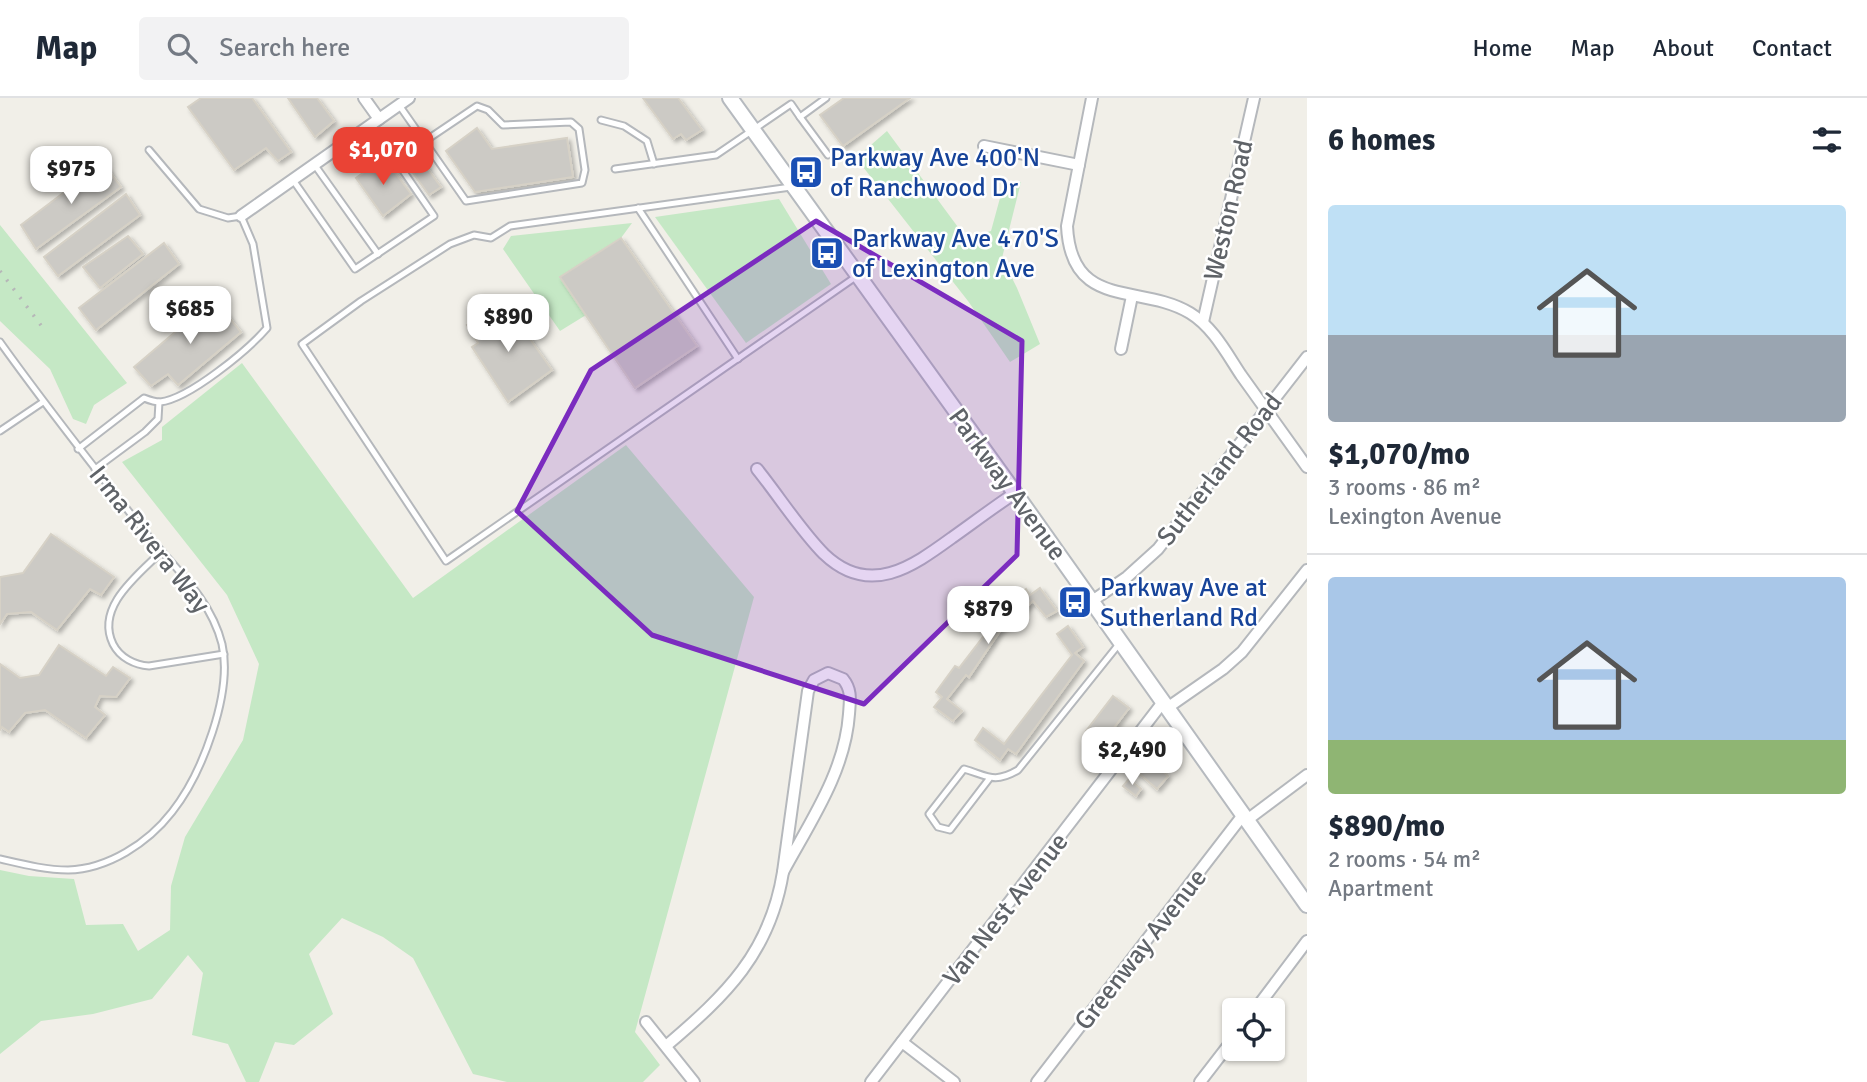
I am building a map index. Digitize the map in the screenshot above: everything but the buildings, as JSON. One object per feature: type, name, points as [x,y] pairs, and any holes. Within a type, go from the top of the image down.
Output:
[{"type":"main road","name":"Parkway Avenue","points":[[730,98],[1307,905]]},
{"type":"street","points":[[364,98],[375,122]]},
{"type":"street","points":[[1092,98],[1067,226],[1072,255],[1078,267],[1096,285],[1108,291],[1176,307],[1203,322],[1307,467]]},
{"type":"street","name":"Weston Road","points":[[1203,322],[1254,98]]},
{"type":"street","points":[[241,216],[404,101]]},
{"type":"street","points":[[984,146],[1079,165]]},
{"type":"street","points":[[1121,349],[1132,296]]},
{"type":"street","name":"Sutherland Road","points":[[1092,601],[1127,577],[1158,549],[1307,357]]},
{"type":"street","points":[[757,469],[822,552],[845,569],[876,575],[891,574],[916,564],[1015,493]]},
{"type":"street","name":"Van Nest Avenue","points":[[872,1082],[1165,705],[1223,669],[1242,652],[1307,570]]},
{"type":"street","points":[[666,1046],[708,1010],[750,962],[768,930],[783,872],[809,686],[820,675],[837,675],[848,685],[850,692],[848,738],[831,784],[783,872]]},
{"type":"street","name":"Greenway Avenue","points":[[1037,1082],[1245,817],[1307,775]]},
{"type":"street","points":[[1264,998],[1307,942]]},
{"type":"street","points":[[646,1022],[694,1082]]},
{"type":"street","points":[[902,1042],[954,1082]]},
{"type":"street","points":[[1200,1082],[1222,1054]]},
{"type":"lane","points":[[785,98],[828,155]]},
{"type":"lane","points":[[800,117],[826,98]]},
{"type":"lane","points":[[404,101],[425,141],[466,201],[582,183],[585,170],[579,129],[571,122],[503,125],[488,110],[477,106],[425,141]]},
{"type":"lane","points":[[615,169],[716,156],[791,104]]},
{"type":"lane","points":[[601,120],[624,126],[647,141],[654,164]]},
{"type":"lane","points":[[293,180],[355,269],[434,216],[375,122]]},
{"type":"lane","points":[[78,449],[144,398],[159,402],[185,395],[234,358],[267,327],[253,244],[241,216],[228,218],[200,209],[149,150]]},
{"type":"lane","points":[[314,164],[378,254]]},
{"type":"lane","points":[[794,187],[510,226],[491,238],[474,235],[450,244],[360,301],[302,344],[446,561],[858,275]]},
{"type":"lane","points":[[638,208],[738,359]]},
{"type":"lane","name":"Irma Rivera Way","points":[[0,342],[78,449],[161,552],[194,587],[210,611],[224,654],[225,674],[221,700],[199,769],[176,808],[147,839],[106,862],[79,869],[50,869],[0,859]]},
{"type":"lane","points":[[0,430],[43,402]]},
{"type":"lane","points":[[95,469],[145,432],[158,419],[159,402]]},
{"type":"lane","points":[[161,552],[130,582],[117,600],[109,626],[110,638],[116,650],[127,660],[149,666],[224,654]]},
{"type":"lane","points":[[989,779],[950,830],[938,827],[929,814],[964,769],[989,779],[1005,778],[1018,771],[1121,642]]},
{"type":"highlighted area","points":[[816,221],[1022,341],[1017,555],[864,704],[652,635],[517,511],[591,370]]},
{"type":"green space","points":[[887,131],[966,238],[991,231],[1003,187],[1021,182],[1002,258],[1040,344],[1010,362],[968,301],[856,158]]},
{"type":"green space","points":[[779,199],[831,284],[746,343],[655,217]]},
{"type":"green space","points":[[632,223],[621,238],[560,277],[586,315],[560,331],[503,249],[511,236]]},
{"type":"green space","points":[[0,225],[127,383],[94,405],[86,424],[73,419],[50,369],[0,321]]},
{"type":"green space","points":[[242,363],[413,598],[626,445],[754,597],[635,1032],[660,1065],[643,1082],[507,1082],[473,1074],[413,958],[383,937],[342,918],[309,954],[333,1014],[294,1045],[275,1042],[259,1082],[246,1082],[228,1044],[192,1035],[203,973],[188,955],[152,999],[93,1014],[41,1021],[0,1054],[0,870],[29,876],[74,879],[86,925],[123,924],[138,951],[170,930],[171,886],[185,837],[243,740],[259,664],[227,595],[122,462],[162,440],[162,427]]},
{"type":"railway","points":[[0,271],[43,328]]},
{"type":"place","name":"Parkway Ave 400'N of Ranchwood Dr","points":[[806,172]]},
{"type":"place","name":"Parkway Ave 470'S of Lexington Ave","points":[[827,253]]},
{"type":"place","name":"Parkway Ave at Sutherland Rd","points":[[1075,602]]}]
